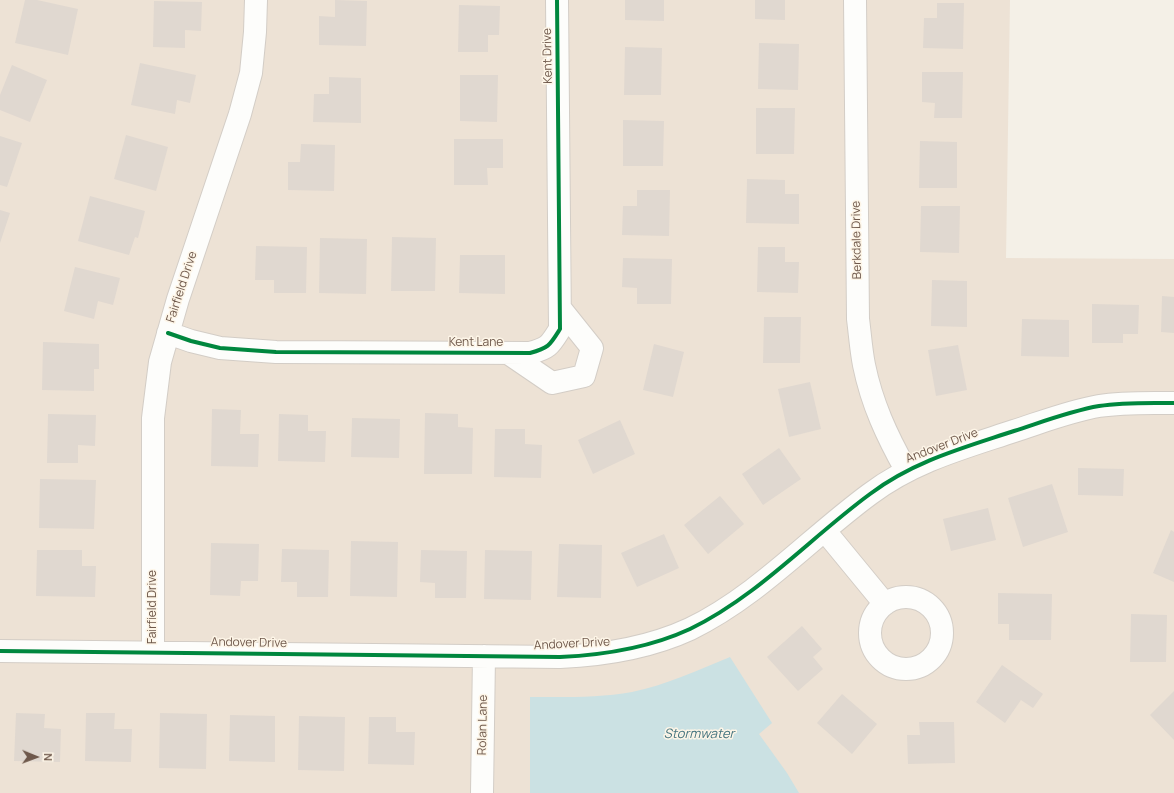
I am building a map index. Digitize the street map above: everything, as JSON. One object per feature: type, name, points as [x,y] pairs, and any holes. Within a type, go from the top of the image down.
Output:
[{"type":"street","name":"Fairfield Drive","points":[[153,652],[153,418],[160,362],[178,299],[240,114],[251,73],[256,0]]},
{"type":"street","name":"Kent Drive","points":[[557,0],[558,112]]},
{"type":"street","name":"Berkdale Drive","points":[[855,0],[858,319],[864,364],[873,400],[886,434],[906,470]]},
{"type":"street","name":"Kent Lane","points":[[168,334],[220,348],[276,352],[530,353],[544,349],[554,340],[560,329],[558,112]]},
{"type":"street","points":[[508,353],[552,384],[584,376],[592,348],[560,308]]},
{"type":"street","name":"Andover Drive","points":[[0,651],[560,657],[587,656],[640,647],[689,629],[712,617],[744,596],[870,493],[906,470],[935,457],[1066,414],[1098,406],[1128,403],[1174,403]]},
{"type":"street","points":[[824,531],[885,604]]},
{"type":"street","name":"Rolan Lane","points":[[482,793],[484,656]]},
{"type":"shaded area","points":[[0,0],[1010,0],[1006,258],[1174,259],[1174,793],[0,793]]},
{"type":"water","name":"Stormwater","points":[[730,657],[772,723],[759,734],[787,773],[799,793],[530,793],[530,697],[594,696],[632,692],[670,681]]},
{"type":"building","points":[[25,0],[37,0],[78,9],[68,55],[15,43]]},
{"type":"building","points":[[335,0],[367,1],[366,46],[319,45],[319,16],[335,17]]},
{"type":"building","points":[[625,0],[664,0],[664,21],[625,20]]},
{"type":"building","points":[[755,0],[785,0],[785,20],[755,19]]},
{"type":"building","points":[[154,1],[202,2],[201,31],[185,30],[185,48],[153,47]]},
{"type":"building","points":[[937,3],[964,3],[963,49],[923,48],[924,18],[937,18]]},
{"type":"building","points":[[459,5],[500,6],[499,35],[488,35],[488,52],[458,52]]},
{"type":"building","points":[[759,43],[799,44],[798,90],[758,89]]},
{"type":"building","points":[[625,47],[662,48],[661,95],[624,95]]},
{"type":"building","points":[[140,63],[196,75],[190,103],[177,100],[175,114],[131,105]]},
{"type":"building","points":[[12,65],[47,80],[30,122],[0,110],[0,95]]},
{"type":"building","points":[[922,72],[963,72],[962,118],[934,118],[935,103],[922,102]]},
{"type":"building","points":[[460,75],[498,75],[497,122],[460,121]]},
{"type":"building","points":[[329,77],[361,78],[361,123],[313,122],[314,94],[329,94]]},
{"type":"building","points":[[756,108],[795,108],[794,154],[756,154]]},
{"type":"building","points":[[623,120],[664,121],[663,166],[623,166]]},
{"type":"building","points":[[126,135],[168,147],[156,191],[114,179]]},
{"type":"building","points":[[0,136],[22,143],[7,187],[0,185]]},
{"type":"building","points":[[454,139],[503,139],[503,168],[487,168],[488,185],[454,185]]},
{"type":"building","points":[[920,141],[957,142],[957,188],[919,188]]},
{"type":"building","points":[[301,144],[335,145],[334,191],[288,190],[288,162],[300,162]]},
{"type":"building","points":[[747,179],[785,180],[785,194],[799,194],[799,224],[746,223]]},
{"type":"building","points":[[637,190],[670,190],[669,236],[622,235],[623,206],[637,206]]},
{"type":"building","points":[[90,196],[145,211],[138,238],[135,237],[129,255],[78,241]]},
{"type":"building","points":[[921,206],[960,206],[959,253],[920,252]]},
{"type":"building","points":[[0,210],[10,213],[0,243]]},
{"type":"building","points":[[392,237],[436,238],[435,291],[391,291]]},
{"type":"building","points":[[320,238],[367,239],[366,294],[319,293]]},
{"type":"building","points":[[256,246],[307,247],[306,293],[274,293],[274,280],[255,280]]},
{"type":"building","points":[[758,247],[785,247],[785,262],[799,262],[798,293],[757,292]]},
{"type":"building","points":[[460,255],[505,255],[505,294],[459,293]]},
{"type":"building","points":[[623,258],[672,259],[671,304],[637,304],[637,288],[622,287]]},
{"type":"building","points":[[75,267],[120,278],[113,305],[98,301],[94,319],[64,311]]},
{"type":"building","points":[[932,280],[967,281],[967,327],[931,326]]},
{"type":"building","points":[[1162,296],[1174,297],[1174,333],[1161,332]]},
{"type":"building","points":[[1092,304],[1139,305],[1138,334],[1123,334],[1123,343],[1092,343]]},
{"type":"building","points":[[764,317],[801,317],[800,363],[763,363]]},
{"type":"building","points":[[1022,319],[1069,320],[1069,357],[1021,356]]},
{"type":"building","points":[[43,342],[99,344],[99,369],[94,369],[94,391],[42,390]]},
{"type":"building","points":[[654,344],[684,352],[673,397],[643,390]]},
{"type":"building","points":[[958,345],[967,390],[936,396],[928,350]]},
{"type":"building","points":[[810,382],[821,429],[789,437],[778,389]]},
{"type":"building","points":[[212,409],[241,410],[240,434],[259,434],[258,467],[211,466]]},
{"type":"building","points":[[425,413],[458,414],[458,427],[473,428],[472,474],[424,474]]},
{"type":"building","points":[[48,414],[96,415],[95,446],[78,445],[78,463],[47,463]]},
{"type":"building","points":[[279,414],[308,415],[308,431],[326,431],[325,462],[278,461]]},
{"type":"building","points":[[352,418],[400,419],[399,458],[351,457]]},
{"type":"building","points":[[620,420],[635,454],[593,474],[578,440]]},
{"type":"building","points":[[495,429],[525,429],[525,444],[542,445],[541,478],[494,477]]},
{"type":"building","points":[[779,448],[801,479],[763,505],[742,474]]},
{"type":"building","points":[[1078,468],[1124,469],[1123,496],[1078,495]]},
{"type":"building","points":[[40,479],[96,480],[94,529],[39,528]]},
{"type":"building","points":[[1052,484],[1068,532],[1023,547],[1008,498]]},
{"type":"building","points":[[720,496],[744,524],[708,554],[684,525]]},
{"type":"building","points":[[988,508],[996,540],[951,551],[943,519]]},
{"type":"building","points":[[1171,530],[1174,532],[1174,582],[1153,573]]},
{"type":"building","points":[[664,534],[679,568],[637,587],[621,553]]},
{"type":"building","points":[[351,541],[398,542],[397,597],[350,596]]},
{"type":"building","points":[[211,543],[259,544],[258,581],[241,581],[240,596],[210,595]]},
{"type":"building","points":[[559,544],[602,545],[601,598],[557,597]]},
{"type":"building","points":[[282,549],[329,550],[328,597],[297,597],[297,582],[281,582]]},
{"type":"building","points":[[37,550],[82,550],[82,566],[96,566],[95,597],[36,596]]},
{"type":"building","points":[[421,550],[467,551],[466,598],[435,598],[435,583],[420,582]]},
{"type":"building","points":[[485,550],[532,551],[531,600],[484,599]]},
{"type":"building","points":[[998,593],[1052,594],[1051,640],[1009,640],[1009,624],[998,624]]},
{"type":"building","points":[[1131,614],[1167,615],[1166,662],[1130,662]]},
{"type":"building","points":[[802,626],[822,649],[813,657],[823,669],[798,691],[767,657]]},
{"type":"building","points":[[1002,665],[1043,694],[1033,708],[1021,700],[1005,723],[976,702]]},
{"type":"building","points":[[1174,691],[1174,740],[1150,715]]},
{"type":"building","points":[[842,694],[877,724],[852,754],[817,723]]},
{"type":"building","points":[[16,713],[45,714],[44,728],[61,729],[60,762],[14,761]]},
{"type":"building","points":[[86,713],[115,713],[114,729],[132,729],[131,762],[85,761]]},
{"type":"building","points":[[160,713],[207,714],[206,769],[159,768]]},
{"type":"building","points":[[230,715],[275,716],[275,762],[229,761]]},
{"type":"building","points":[[299,716],[345,717],[344,771],[298,770]]},
{"type":"building","points":[[369,717],[396,717],[396,732],[415,732],[414,765],[368,764]]},
{"type":"building","points":[[919,722],[954,722],[955,763],[908,764],[907,735],[920,735]]},
{"type":"cycle path","points":[[168,333],[191,341],[220,348],[276,352],[530,353],[548,345],[560,329],[557,0]]},
{"type":"cycle path","points":[[0,651],[560,657],[610,652],[643,646],[674,636],[715,616],[783,566],[870,494],[921,464],[976,443],[1088,408],[1118,404],[1174,403]]}]
